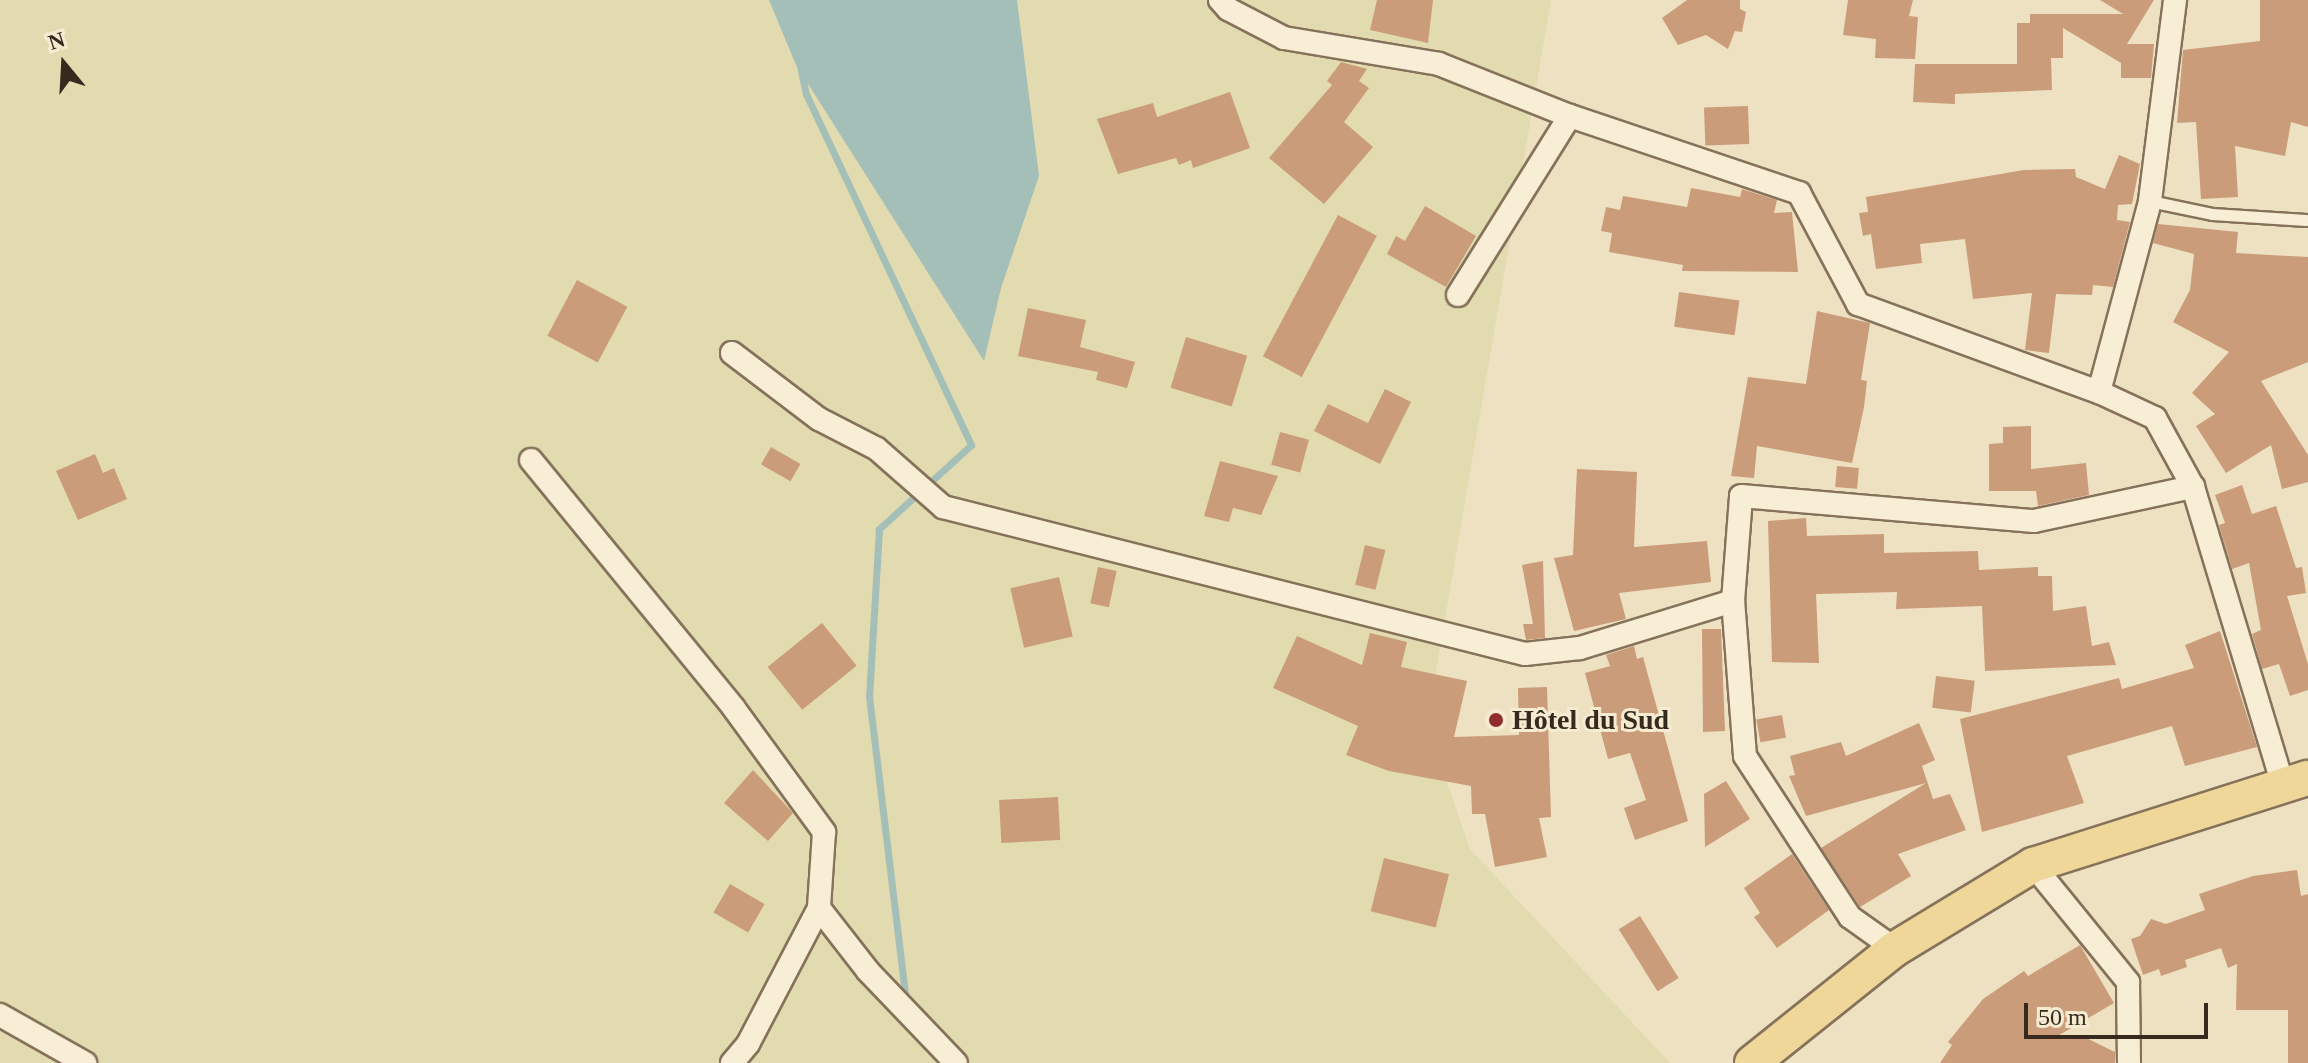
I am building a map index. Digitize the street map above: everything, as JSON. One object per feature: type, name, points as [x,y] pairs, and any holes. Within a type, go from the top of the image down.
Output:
[{"type":"main road","points":[[1752,1063],[1895,949],[2033,865],[2295,782]]},
{"type":"street","points":[[1220,0],[1228,9],[1284,38],[1439,64],[1570,116],[1799,193],[1858,304],[2099,392],[2155,418],[2193,487],[2295,782]]},
{"type":"street","points":[[2099,392],[2150,201],[2175,0]]},
{"type":"street","points":[[1458,295],[1570,116]]},
{"type":"street","points":[[732,353],[819,419],[877,449],[943,507],[1525,654],[1580,648],[1733,601]]},
{"type":"street","points":[[531,460],[733,707],[824,832],[819,908],[748,1044],[732,1063]]},
{"type":"street","points":[[1895,949],[1850,917],[1745,756],[1733,601],[1741,496],[2034,521],[2193,487]]},
{"type":"street","points":[[2033,865],[2128,982],[2129,1063]]},
{"type":"street","points":[[819,908],[868,971],[956,1063]]},
{"type":"street","points":[[0,1015],[85,1063]]},
{"type":"lane","points":[[2150,201],[2212,214],[2306,220]]},
{"type":"shaded area","points":[[0,0],[1551,0],[1427,724],[1470,849],[1670,1063],[0,1063]]},
{"type":"water","points":[[769,0],[1017,0],[1039,176],[1001,288],[984,361],[796,65]]},
{"type":"building","points":[[1377,0],[1433,0],[1428,43],[1370,30]]},
{"type":"building","points":[[1687,0],[1740,0],[1740,9],[1746,12],[1742,32],[1735,31],[1728,49],[1706,35],[1678,45],[1662,18]]},
{"type":"building","points":[[1848,0],[1913,0],[1909,16],[1918,17],[1915,59],[1875,58],[1876,39],[1843,35]]},
{"type":"building","points":[[2100,0],[2154,0],[2127,44],[2154,44],[2151,78],[2121,78],[2121,63],[2063,28],[2063,58],[2051,58],[2052,90],[1955,94],[1955,104],[1913,102],[1915,64],[2017,64],[2017,23],[2030,23],[2030,14],[2123,14]]},
{"type":"building","points":[[2260,0],[2308,0],[2308,127],[2291,122],[2285,156],[2235,146],[2238,197],[2201,199],[2196,122],[2177,123],[2183,50],[2260,41]]},
{"type":"building","points":[[1341,62],[1367,69],[1359,81],[1369,88],[1344,122],[1373,147],[1324,204],[1269,158],[1332,85],[1327,81]]},
{"type":"building","points":[[1230,92],[1250,148],[1193,168],[1191,160],[1179,165],[1176,158],[1118,174],[1097,119],[1153,103],[1157,117]]},
{"type":"building","points":[[1748,106],[1749,144],[1705,146],[1704,108]]},
{"type":"building","points":[[2119,155],[2140,164],[2132,204],[2118,205],[2117,220],[2130,222],[2113,287],[2093,285],[2092,295],[2056,294],[2049,353],[2025,350],[2032,293],[1973,299],[1965,239],[1920,244],[1922,263],[1876,269],[1871,234],[1863,236],[1859,213],[1868,212],[1866,197],[2024,170],[2075,169],[2076,177],[2105,189]]},
{"type":"building","points":[[1691,188],[1740,197],[1742,189],[1777,200],[1774,213],[1792,212],[1798,272],[1682,271],[1683,265],[1609,252],[1612,233],[1601,231],[1606,207],[1620,210],[1623,196],[1687,207]]},
{"type":"building","points":[[1425,206],[1476,236],[1446,287],[1387,254],[1396,236],[1405,241]]},
{"type":"building","points":[[1338,215],[1377,236],[1302,377],[1263,356]]},
{"type":"building","points":[[2158,224],[2238,232],[2236,253],[2308,257],[2308,362],[2261,381],[2308,455],[2308,482],[2282,489],[2271,445],[2226,473],[2196,426],[2215,414],[2192,393],[2229,352],[2173,322],[2190,290],[2194,254],[2153,243]]},
{"type":"building","points":[[577,280],[627,307],[598,362],[547,336]]},
{"type":"building","points":[[1679,292],[1739,300],[1735,335],[1674,327]]},
{"type":"building","points":[[1028,308],[1086,320],[1080,347],[1135,362],[1127,388],[1096,380],[1098,372],[1018,356]]},
{"type":"building","points":[[1817,311],[1870,323],[1861,380],[1867,381],[1864,407],[1852,463],[1757,446],[1754,478],[1731,476],[1748,377],[1806,384]]},
{"type":"building","points":[[1186,337],[1247,356],[1232,406],[1171,388]]},
{"type":"building","points":[[1385,389],[1411,402],[1380,464],[1314,431],[1328,404],[1368,423]]},
{"type":"building","points":[[2031,426],[2031,469],[2086,463],[2089,495],[2038,506],[2036,491],[1989,491],[1989,444],[2003,443],[2003,427]]},
{"type":"building","points":[[1280,432],[1309,440],[1300,473],[1271,465]]},
{"type":"building","points":[[771,447],[800,464],[790,481],[761,464]]},
{"type":"building","points":[[95,454],[103,473],[114,468],[127,499],[78,520],[56,471]]},
{"type":"building","points":[[1220,461],[1278,476],[1261,515],[1233,508],[1229,522],[1204,516]]},
{"type":"building","points":[[1837,466],[1859,468],[1857,489],[1835,487]]},
{"type":"building","points":[[1577,469],[1637,472],[1634,547],[1707,541],[1711,582],[1619,593],[1626,619],[1574,631],[1554,558],[1573,555]]},
{"type":"building","points":[[2242,485],[2252,514],[2276,506],[2296,568],[2302,567],[2306,593],[2287,596],[2308,664],[2308,690],[2290,696],[2279,664],[2262,669],[2252,634],[2261,630],[2249,563],[2232,569],[2219,525],[2225,523],[2215,495]]},
{"type":"building","points":[[1806,518],[1807,536],[1884,534],[1884,553],[1978,551],[1979,570],[2038,567],[2038,576],[2052,576],[2053,611],[2086,606],[2092,646],[2109,642],[2116,665],[1985,671],[1982,606],[1896,609],[1897,592],[1816,594],[1819,663],[1772,662],[1768,521]]},
{"type":"building","points":[[1365,545],[1385,550],[1375,590],[1355,585]]},
{"type":"building","points":[[1543,561],[1545,638],[1526,640],[1523,624],[1533,624],[1522,565]]},
{"type":"building","points":[[1098,567],[1117,571],[1109,607],[1090,603]]},
{"type":"building","points":[[1059,577],[1073,636],[1024,648],[1010,588]]},
{"type":"building","points":[[822,623],[857,666],[802,710],[768,667]]},
{"type":"building","points":[[1702,629],[1721,629],[1725,731],[1703,732]]},
{"type":"building","points":[[2220,631],[2257,747],[2185,766],[2172,726],[2067,756],[2084,803],[1982,832],[1960,719],[2119,678],[2122,689],[2194,668],[2185,645]]},
{"type":"building","points":[[1370,633],[1407,642],[1401,667],[1467,681],[1454,737],[1519,735],[1518,688],[1547,687],[1551,817],[1539,818],[1547,857],[1495,867],[1485,814],[1472,814],[1471,786],[1389,771],[1346,755],[1358,726],[1273,688],[1297,636],[1362,665]]},
{"type":"building","points":[[1634,646],[1637,659],[1643,657],[1688,821],[1635,840],[1624,808],[1646,800],[1630,753],[1608,759],[1585,673],[1610,666],[1606,655]]},
{"type":"building","points":[[1936,676],[1975,681],[1971,713],[1932,708]]},
{"type":"building","points":[[1782,715],[1786,738],[1760,742],[1756,720]]},
{"type":"building","points":[[1919,723],[1935,760],[1922,766],[1933,799],[1950,794],[1966,830],[1898,854],[1911,876],[1860,907],[1821,848],[1926,783],[1806,816],[1789,776],[1795,775],[1790,756],[1841,742],[1846,756]]},
{"type":"building","points":[[753,770],[793,813],[768,841],[724,803]]},
{"type":"building","points":[[1726,781],[1750,819],[1705,847],[1704,794]]},
{"type":"building","points":[[1058,797],[1060,840],[1001,843],[999,800]]},
{"type":"building","points":[[1792,854],[1829,910],[1777,948],[1754,917],[1760,913],[1744,888]]},
{"type":"building","points":[[1384,858],[1449,874],[1436,928],[1371,911]]},
{"type":"building","points":[[2297,870],[2301,896],[2308,894],[2308,1063],[2288,1063],[2288,1010],[2236,1010],[2237,964],[2228,968],[2221,948],[2185,960],[2187,967],[2161,976],[2159,969],[2143,975],[2131,939],[2140,936],[2151,919],[2166,924],[2205,910],[2199,894],[2253,876]]},
{"type":"building","points":[[730,884],[765,904],[748,933],[714,913]]},
{"type":"building","points":[[1640,916],[1679,978],[1657,991],[1619,929]]},
{"type":"building","points":[[2080,945],[2114,1003],[2056,1037],[2080,1035],[2115,1052],[2115,1063],[1940,1063],[1952,1045],[1948,1042],[1983,999],[2024,971],[2028,976]]},
{"type":"waterway","points":[[800,66],[806,94],[971,445],[879,529],[869,696],[906,1002]]},
{"type":"place","name":"Hôtel du Sud","points":[[1496,720]]}]
